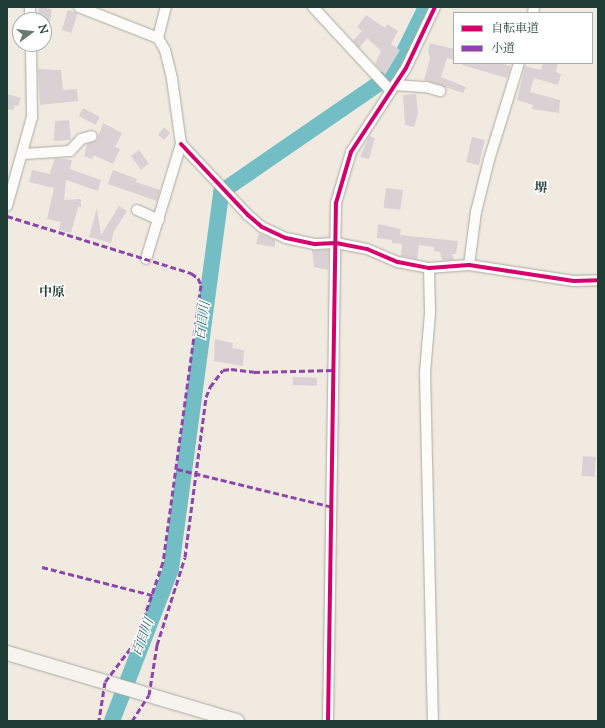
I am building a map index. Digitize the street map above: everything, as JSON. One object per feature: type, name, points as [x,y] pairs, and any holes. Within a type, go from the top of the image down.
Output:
[{"type":"street","points":[[79,7],[158,38],[165,50],[172,79],[181,144],[146,259]]},
{"type":"street","points":[[158,38],[166,7]]},
{"type":"street","points":[[312,7],[387,85],[426,87],[440,91]]},
{"type":"street","points":[[328,721],[336,203],[352,164],[351,152],[387,85],[435,7]]},
{"type":"street","points":[[7,206],[24,154],[32,116],[31,52]]},
{"type":"street","points":[[469,265],[476,212],[489,160],[519,64]]},
{"type":"street","points":[[24,154],[70,151],[81,139],[92,136]]},
{"type":"street","points":[[181,144],[262,227],[278,235],[315,244],[336,243],[367,249],[398,262],[429,268],[469,265],[574,281],[598,280]]},
{"type":"street","points":[[137,210],[159,220]]},
{"type":"street","points":[[429,268],[430,313],[425,372],[433,721]]},
{"type":"street","points":[[7,653],[237,721]]},
{"type":"building","points":[[39,7],[52,9],[52,12],[38,12]]},
{"type":"building","points":[[68,10],[78,13],[71,33],[62,30]]},
{"type":"building","points":[[366,15],[385,28],[387,24],[398,31],[391,44],[400,50],[385,75],[375,64],[381,51],[367,38],[359,48],[353,41],[362,31],[357,27]]},
{"type":"building","points":[[430,43],[453,49],[453,60],[447,58],[441,77],[466,87],[463,93],[424,80],[430,58],[428,51]]},
{"type":"building","points":[[503,64],[511,66],[507,78],[462,65]]},
{"type":"building","points":[[543,64],[558,64],[556,72],[561,74],[558,85],[534,78],[530,92],[560,100],[559,113],[532,109],[533,105],[517,100],[525,66],[541,70]]},
{"type":"building","points":[[38,69],[61,70],[63,90],[77,89],[78,101],[40,105]]},
{"type":"building","points":[[7,94],[21,98],[18,106],[15,105],[13,110],[7,109]]},
{"type":"building","points":[[416,94],[418,113],[414,127],[405,125],[403,95]]},
{"type":"building","points":[[83,108],[100,117],[96,125],[79,116]]},
{"type":"building","points":[[69,120],[71,140],[54,141],[55,121]]},
{"type":"building","points":[[103,123],[122,133],[115,147],[120,149],[113,164],[94,155],[92,159],[84,156],[87,144],[97,140]]},
{"type":"building","points":[[164,127],[170,133],[164,140],[158,135]]},
{"type":"building","points":[[369,136],[375,138],[369,159],[360,157]]},
{"type":"building","points":[[472,137],[485,140],[479,165],[466,162]]},
{"type":"building","points":[[139,150],[149,164],[141,170],[131,156]]},
{"type":"building","points":[[55,158],[72,160],[70,169],[101,180],[98,191],[66,180],[64,200],[81,199],[81,207],[78,207],[71,233],[59,230],[61,222],[47,219],[54,188],[29,182],[32,170],[50,174]]},
{"type":"building","points":[[113,170],[137,179],[136,182],[160,190],[157,201],[108,184]]},
{"type":"building","points":[[386,188],[403,190],[400,210],[384,208]]},
{"type":"building","points":[[119,206],[127,211],[114,231],[111,243],[89,237],[97,208],[101,235]]},
{"type":"building","points":[[378,224],[401,229],[400,235],[458,241],[456,254],[452,254],[454,260],[442,260],[440,252],[434,251],[434,247],[419,245],[417,259],[401,256],[402,244],[392,243],[392,240],[377,238]]},
{"type":"building","points":[[259,233],[275,240],[275,247],[256,244]]},
{"type":"building","points":[[312,250],[329,250],[328,270],[314,267]]},
{"type":"building","points":[[215,339],[233,343],[232,348],[244,350],[243,366],[214,361]]},
{"type":"building","points":[[293,377],[317,378],[317,386],[293,385]]},
{"type":"building","points":[[583,456],[596,457],[595,477],[582,476]]},
{"type":"waterway","name":"百日川","points":[[112,721],[171,569],[221,192],[387,78],[397,66],[426,7]]},
{"type":"marked path","points":[[7,216],[191,273],[198,278],[201,285],[163,562],[136,641],[105,682],[99,721]]},
{"type":"marked path","points":[[132,721],[149,695],[157,645],[185,557],[206,397],[210,387],[223,370],[231,369],[254,372],[335,370]]},
{"type":"marked path","points":[[177,469],[333,507]]},
{"type":"marked path","points":[[42,567],[152,595]]},
{"type":"cycle path","points":[[328,721],[336,203],[351,152],[406,68],[435,7]]},
{"type":"cycle path","points":[[181,144],[248,215],[262,227],[286,238],[315,244],[336,243],[367,249],[398,262],[429,268],[469,265],[574,281],[598,280]]},
{"type":"district","name":"堺","points":[[541,189]]},
{"type":"district","name":"中原","points":[[52,293]]}]
